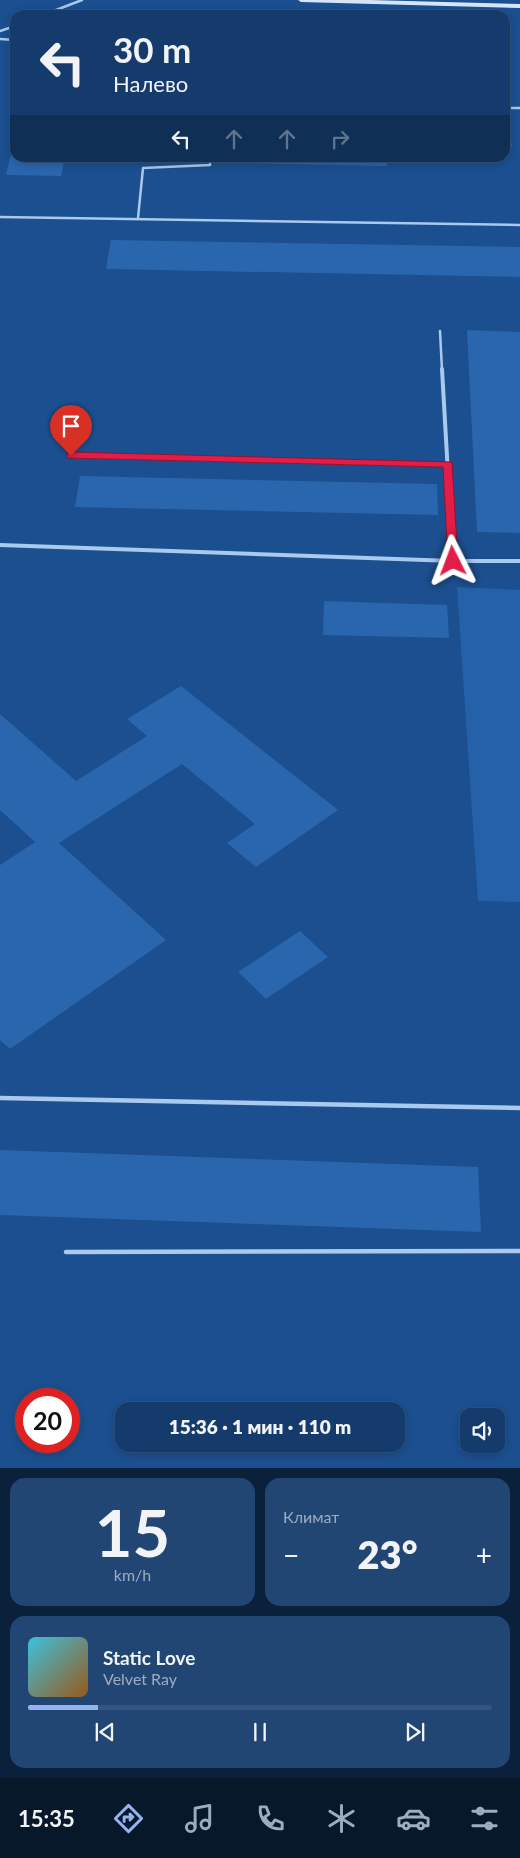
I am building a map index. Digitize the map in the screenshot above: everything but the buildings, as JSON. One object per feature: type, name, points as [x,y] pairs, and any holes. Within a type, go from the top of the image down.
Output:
[{"type":"main road","points":[[301,0],[520,6]]},
{"type":"lane","points":[[56,10],[82,0]]},
{"type":"lane","points":[[138,218],[143,168],[210,165],[210,162]]},
{"type":"lane","points":[[0,217],[520,225]]},
{"type":"lane","points":[[440,331],[453,561]]},
{"type":"lane","points":[[71,456],[448,464]]},
{"type":"lane","points":[[0,545],[453,561],[520,561]]},
{"type":"lane","points":[[0,1098],[520,1108]]},
{"type":"lane","points":[[66,1252],[520,1252]]},
{"type":"shaded area","points":[[457,587],[520,590],[520,902],[478,901]]},
{"type":"route","points":[[71,456],[448,464],[453,561]]}]
